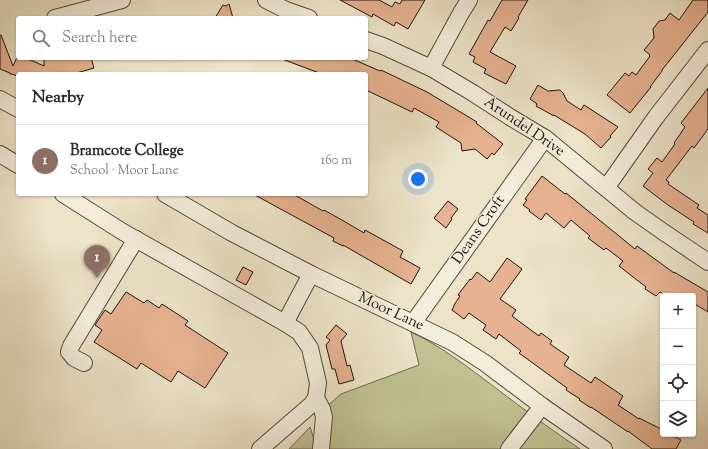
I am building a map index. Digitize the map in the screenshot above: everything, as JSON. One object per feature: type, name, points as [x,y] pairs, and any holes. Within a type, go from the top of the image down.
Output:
[{"type":"street","points":[[62,16],[122,0]]},
{"type":"street","points":[[266,0],[302,16]]},
{"type":"street","points":[[431,68],[469,0]]},
{"type":"street","name":"Arundel Drive","points":[[368,41],[431,68],[545,138],[635,212],[708,262]]},
{"type":"street","points":[[606,188],[656,117],[708,50]]},
{"type":"street","points":[[0,99],[16,108]]},
{"type":"street","name":"Deans Croft","points":[[413,323],[545,138]]},
{"type":"street","points":[[0,154],[16,165]]},
{"type":"street","points":[[66,196],[136,239],[299,332],[310,348],[318,383],[316,398],[312,404],[260,449]]},
{"type":"street","name":"Moor Lane","points":[[168,196],[232,233],[311,274],[437,334],[470,353],[604,449]]},
{"type":"street","points":[[84,363],[74,358],[70,352],[71,346],[136,239]]},
{"type":"street","points":[[285,324],[311,274]]},
{"type":"street","points":[[316,398],[322,409],[324,417],[321,449]]},
{"type":"street","points":[[509,449],[542,406]]},
{"type":"green space","points":[[411,332],[432,343],[474,371],[580,449],[324,449],[326,407],[341,394],[419,365]]},
{"type":"green space","points":[[310,427],[316,446],[315,449],[289,449]]},
{"type":"building","points":[[340,0],[379,0],[392,7],[395,2],[400,4],[402,0],[425,0],[408,29],[396,22],[394,26],[373,14],[372,17]]},
{"type":"building","points":[[502,0],[528,0],[511,31],[505,27],[490,52],[516,66],[506,84],[484,73],[486,69],[473,62],[475,57],[469,54],[488,20],[490,21]]},
{"type":"building","points":[[693,0],[708,0],[708,12],[630,113],[607,95],[625,73],[629,76],[632,72],[636,75],[650,56],[644,50],[654,38],[653,29],[659,21],[665,20],[670,13],[679,20]]},
{"type":"building","points":[[229,4],[232,16],[216,16],[223,5],[226,6]]},
{"type":"building","points":[[0,35],[13,66],[16,59],[30,60],[44,66],[44,60],[92,60],[94,68],[80,72],[16,72],[16,76],[0,69]]},
{"type":"building","points":[[285,60],[355,60],[380,71],[381,70],[427,92],[477,122],[476,123],[503,144],[494,155],[492,153],[487,159],[475,149],[462,151],[461,143],[436,127],[439,122],[414,108],[412,112],[368,91],[368,72],[317,72]]},
{"type":"building","points":[[538,85],[548,91],[560,90],[567,101],[581,110],[584,105],[618,127],[601,148],[585,134],[536,106],[537,104],[530,99]]},
{"type":"building","points":[[708,88],[708,129],[694,148],[692,146],[666,180],[669,182],[668,184],[699,205],[697,208],[708,215],[708,233],[693,224],[694,222],[643,186],[653,173],[648,169],[657,158],[662,162],[685,127],[681,123]]},
{"type":"building","points":[[542,176],[565,194],[566,193],[635,249],[637,246],[674,273],[708,292],[708,312],[696,305],[696,293],[660,292],[656,296],[645,289],[646,287],[619,266],[623,261],[606,248],[604,250],[588,238],[590,236],[571,220],[564,228],[546,213],[541,220],[523,205],[527,200],[525,199]]},
{"type":"building","points":[[257,196],[297,196],[364,233],[365,230],[403,251],[400,257],[420,268],[411,284],[343,245],[333,241],[334,238]]},
{"type":"building","points":[[448,201],[458,209],[446,228],[434,218]]},
{"type":"building","points":[[507,258],[522,269],[500,299],[516,310],[512,316],[539,336],[541,333],[552,341],[550,344],[569,357],[564,365],[591,383],[595,377],[623,396],[618,405],[639,419],[660,428],[660,437],[676,437],[681,440],[676,449],[652,449],[628,431],[579,400],[580,399],[566,390],[567,388],[519,353],[521,351],[499,334],[496,339],[483,330],[486,325],[469,313],[464,319],[452,310],[460,296],[458,295],[477,272],[490,282]]},
{"type":"building","points":[[243,267],[253,272],[246,285],[236,280]]},
{"type":"building","points":[[126,292],[144,303],[147,300],[159,308],[162,304],[188,321],[185,325],[228,353],[205,388],[178,371],[171,382],[141,363],[137,369],[94,342],[102,330],[95,325],[105,310],[111,314]]},
{"type":"building","points":[[336,325],[347,334],[341,341],[347,366],[350,365],[354,380],[339,384],[335,369],[332,369],[326,345],[330,340],[326,337]]},
{"type":"place","name":"Bramcote College","points":[[97,278]]}]
